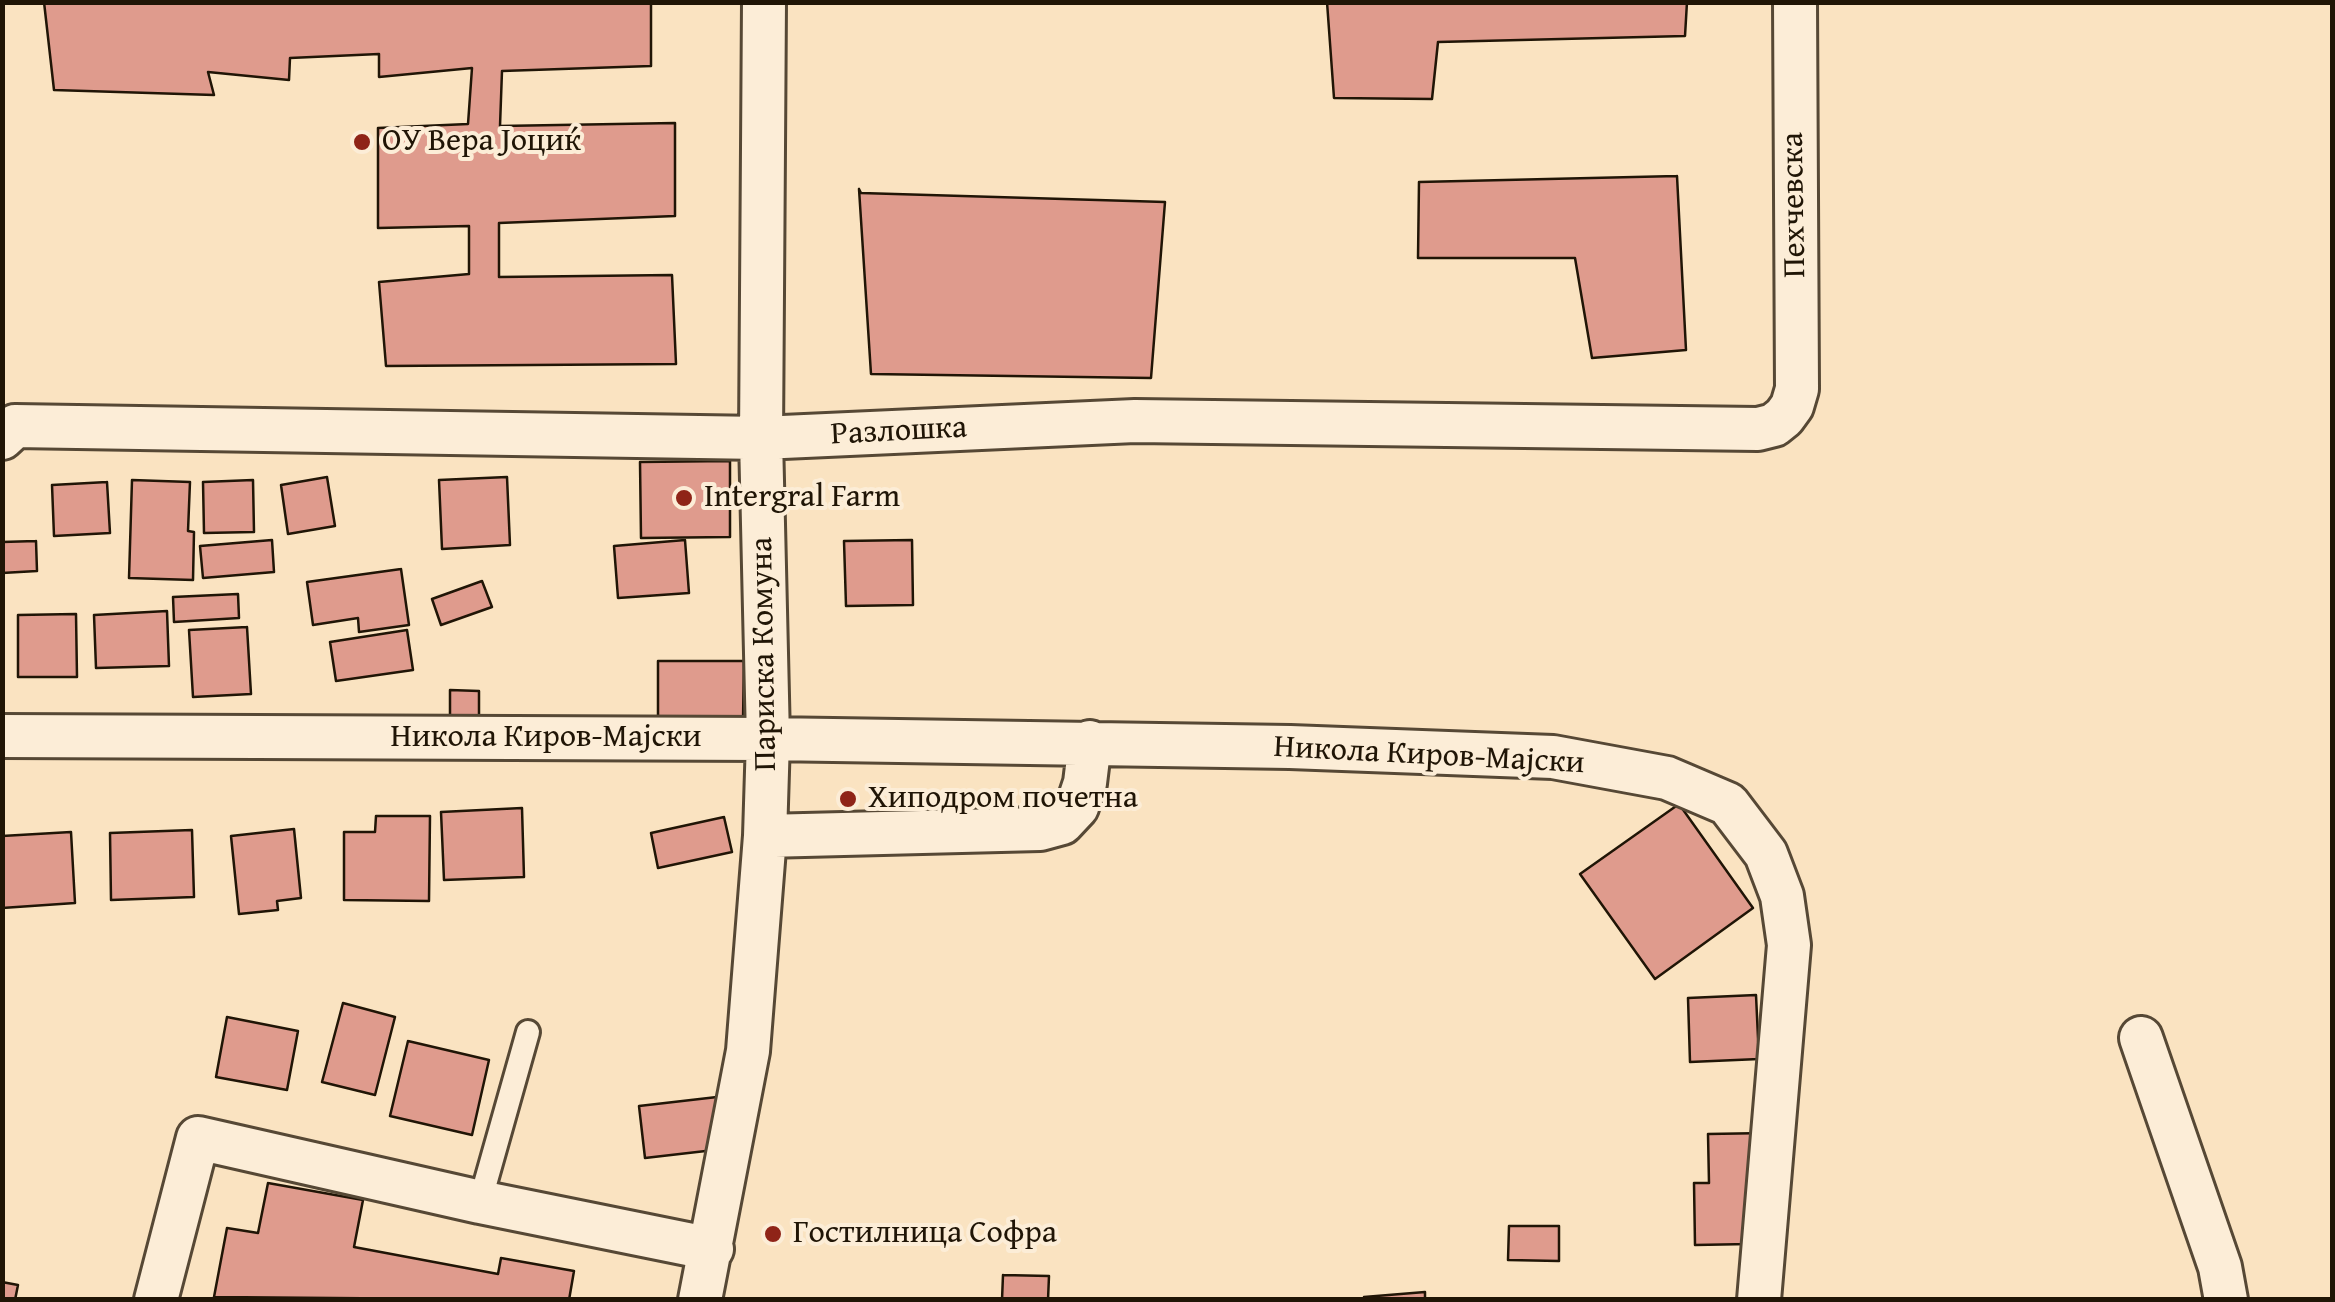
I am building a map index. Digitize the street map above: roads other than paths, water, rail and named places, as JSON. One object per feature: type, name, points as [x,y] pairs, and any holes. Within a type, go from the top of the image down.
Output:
[{"type":"street","name":"Париска Комуна","points":[[700,1300],[748,1051],[765,836],[768,739],[761,438],[764,2]]},
{"type":"street","name":"Пехчевска","points":[[1792,406],[1797,388],[1795,2]]},
{"type":"street","name":"Разлошка","points":[[2,438],[15,426],[761,438],[1135,421],[1758,429],[1774,425],[1792,406]]},
{"type":"street","name":"Никола Киров-Мајски","points":[[2,736],[1090,742],[1553,758],[1668,778],[1728,804],[1766,854],[1782,896],[1789,944],[1759,1300]]},
{"type":"street","points":[[765,836],[1040,829],[1062,823],[1077,807],[1085,783],[1090,742]]},
{"type":"street","points":[[2141,1038],[2220,1267],[2226,1300]]},
{"type":"street","points":[[156,1300],[198,1138],[480,1202],[712,1248]]},
{"type":"lane","points":[[480,1202],[528,1032]]},
{"type":"place","name":"ОУ Вера Јоциќ","points":[[362,142]]},
{"type":"place","name":"Intergral Farm","points":[[684,498]]},
{"type":"place","name":"Хиподром почетна","points":[[848,799]]},
{"type":"place","name":"Гостилница Софра","points":[[773,1234]]}]
